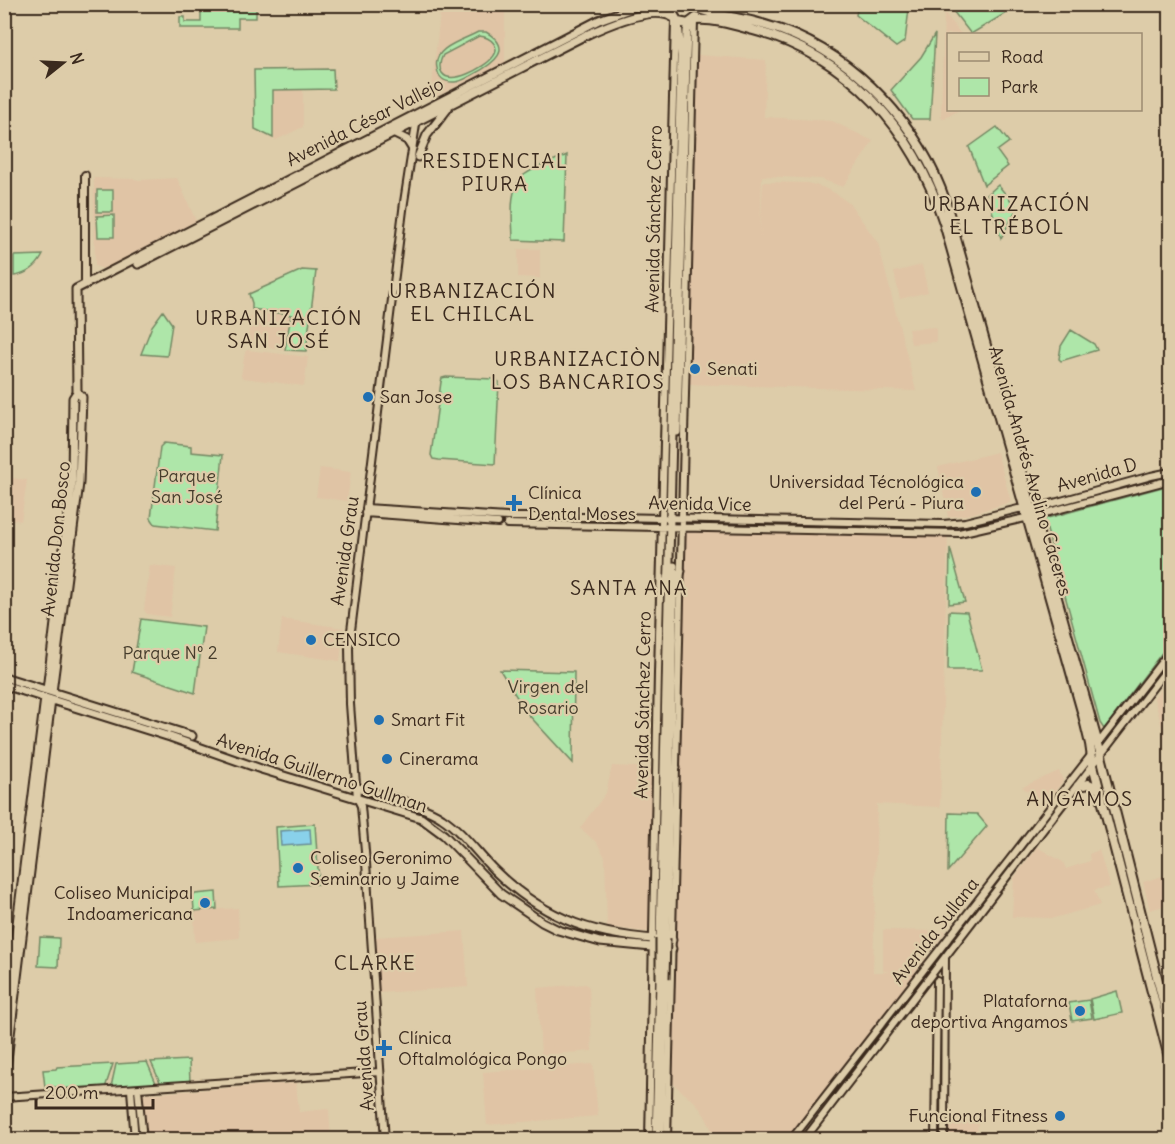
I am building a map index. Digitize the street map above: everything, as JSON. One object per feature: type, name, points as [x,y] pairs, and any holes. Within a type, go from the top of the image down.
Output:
[{"type":"highway","points":[[675,5],[673,12],[676,20]]},
{"type":"highway","points":[[693,22],[697,15],[696,6]]},
{"type":"highway","name":"Avenida Andrés Avelino Cáceres","points":[[696,6],[731,21]]},
{"type":"highway","name":"Avenida Andrés Avelino Cáceres","points":[[676,20],[731,21],[781,30],[818,47],[834,62],[873,89],[916,141],[929,172],[946,202],[965,298]]},
{"type":"highway","name":"Avenida Andrés Avelino Cáceres","points":[[929,172],[928,187],[944,223],[1027,508],[1100,742],[1100,756],[1170,1028]]},
{"type":"highway","name":"Avenida Andrés Avelino Cáceres","points":[[1031,517],[1170,1061]]},
{"type":"highway","points":[[1078,786],[1089,784],[1100,790]]},
{"type":"main road","name":"Avenida César Vallejo","points":[[76,289],[599,20],[635,8],[675,5]]},
{"type":"main road","name":"Avenida César Vallejo","points":[[138,264],[584,36],[615,22],[637,16],[666,14],[676,20]]},
{"type":"main road","name":"Avenida Sánchez Cerro","points":[[656,1140],[663,939],[681,45],[676,20]]},
{"type":"main road","name":"Avenida Sánchez Cerro","points":[[672,518],[663,473],[676,20]]},
{"type":"main road","name":"Avenida Sánchez Cerro","points":[[663,939],[674,589],[672,518],[686,58],[687,31],[693,22]]},
{"type":"main road","name":"Avenida Sánchez Cerro","points":[[672,518],[693,68],[693,22]]},
{"type":"main road","points":[[686,58],[693,68]]},
{"type":"main road","points":[[673,89],[680,70]]},
{"type":"main road","points":[[418,157],[433,125],[458,100]]},
{"type":"main road","name":"Avenida Grau","points":[[385,1140],[366,863],[361,806],[357,798],[356,787],[348,655],[404,202],[418,112]]},
{"type":"main road","points":[[395,134],[407,140],[412,148]]},
{"type":"main road","points":[[85,175],[85,283]]},
{"type":"main road","name":"Avenida Don Bosco","points":[[4,1028],[68,548],[79,483],[82,397],[77,392],[76,289]]},
{"type":"main road","name":"Avenida D","points":[[1027,508],[1170,472]]},
{"type":"main road","points":[[663,473],[671,486]]},
{"type":"main road","name":"Avenida D","points":[[1031,517],[1170,480]]},
{"type":"main road","name":"Avenida Vice","points":[[366,511],[507,517],[956,523],[1027,508]]},
{"type":"main road","points":[[366,511],[498,523]]},
{"type":"main road","name":"Avenida Vice","points":[[507,524],[946,534],[967,532],[1031,517]]},
{"type":"main road","points":[[795,521],[795,530]]},
{"type":"main road","name":"Avenida Sánchez Cerro","points":[[649,1140],[653,948],[663,939],[676,768],[681,571],[672,527]]},
{"type":"main road","name":"Avenida Sánchez Cerro","points":[[667,1140],[672,949],[663,939],[661,591],[672,527]]},
{"type":"main road","points":[[674,589],[681,571]]},
{"type":"main road","points":[[661,591],[669,575]]},
{"type":"main road","points":[[673,628],[676,654],[679,659]]},
{"type":"main road","name":"Avenida Sullana","points":[[791,1140],[1170,651]]},
{"type":"main road","name":"Avenida Sullana","points":[[804,1140],[1170,665]]},
{"type":"main road","name":"Avenida Guillermo Gullman","points":[[4,677],[49,695],[145,725],[192,736]]},
{"type":"main road","name":"Avenida Guillermo Gullman","points":[[4,686],[49,695]]},
{"type":"main road","name":"Avenida Don Bosco","points":[[4,1083],[49,695]]},
{"type":"main road","name":"Avenida Guillermo Gullman","points":[[145,725],[190,745],[261,769],[421,818],[434,826],[501,894],[558,930],[600,942],[672,949]]},
{"type":"main road","points":[[669,782],[676,768]]},
{"type":"main road","points":[[1081,768],[1088,772]]},
{"type":"main road","name":"Avenida Guillermo Gullman","points":[[356,787],[440,816],[453,826],[509,884],[555,916],[600,931],[663,939]]},
{"type":"main road","points":[[1000,871],[1007,878]]},
{"type":"main road","points":[[944,1140],[945,957]]},
{"type":"main road","name":"Avenida Sánchez Cerro","points":[[661,1140],[662,979]]},
{"type":"main road","points":[[935,1140],[937,981]]},
{"type":"main road","points":[[4,1097],[380,1072]]},
{"type":"main road","points":[[134,1089],[135,1140]]},
{"type":"main road","points":[[134,1089],[143,1140]]},
{"type":"shaded area","points":[[441,5],[505,5],[505,63],[434,97],[431,95]]},
{"type":"shaded area","points":[[944,12],[960,33],[947,33],[947,111],[957,111],[944,119],[941,117]]},
{"type":"shaded area","points":[[697,55],[766,60],[764,117],[832,121],[873,141],[843,187],[821,179],[762,176],[760,236],[763,182],[808,183],[835,193],[850,204],[878,243],[916,391],[686,384]]},
{"type":"shaded area","points":[[272,90],[303,90],[303,127],[276,140],[273,138]]},
{"type":"shaded area","points":[[94,178],[139,180],[177,178],[196,221],[103,269],[95,266]]},
{"type":"shaded area","points":[[518,249],[540,249],[540,278],[518,277]]},
{"type":"shaded area","points":[[922,265],[928,292],[900,299],[894,272]]},
{"type":"shaded area","points":[[252,309],[291,315],[285,350],[247,344]]},
{"type":"shaded area","points":[[936,327],[936,342],[911,344],[908,329]]},
{"type":"shaded area","points":[[247,350],[308,357],[304,386],[243,378],[241,376]]},
{"type":"shaded area","name":"Universidad Técnológica del Perú - Piura","points":[[997,452],[1011,502],[971,514],[948,517],[938,467]]},
{"type":"shaded area","points":[[320,468],[351,472],[347,501],[316,497]]},
{"type":"shaded area","points":[[5,477],[27,480],[21,521],[5,518]]},
{"type":"shaded area","points":[[684,522],[948,528],[940,807],[877,804],[873,972],[891,972],[883,971],[883,930],[946,931],[915,972],[927,973],[797,1139],[716,1139],[696,1103],[666,1078],[678,811]]},
{"type":"shaded area","points":[[150,565],[176,568],[170,617],[147,614],[144,610]]},
{"type":"shaded area","name":"CENSICO","points":[[282,619],[344,628],[340,661],[278,652]]},
{"type":"shaded area","points":[[1170,677],[1170,756],[1154,698]]},
{"type":"shaded area","points":[[612,766],[653,768],[649,930],[646,932],[607,927],[605,857],[597,843],[580,828],[606,793]]},
{"type":"shaded area","points":[[1059,771],[1063,781],[1045,804],[1022,787]]},
{"type":"shaded area","points":[[1037,847],[1063,862],[1066,869],[1090,861],[1089,854],[1099,850],[1110,887],[1094,890],[1100,905],[1054,918],[1012,917],[1014,878]]},
{"type":"shaded area","points":[[1170,874],[1170,904],[1150,910],[1143,882]]},
{"type":"shaded area","points":[[238,908],[239,938],[195,942],[194,911]]},
{"type":"shaded area","points":[[464,931],[468,987],[379,993],[376,937]]},
{"type":"shaded area","points":[[586,984],[589,987],[592,1051],[541,1055],[537,988]]},
{"type":"shaded area","points":[[593,1064],[598,1116],[487,1125],[483,1072]]},
{"type":"shaded area","points":[[296,1083],[299,1112],[329,1110],[331,1139],[146,1139],[142,1097],[144,1094]]},
{"type":"shaded area","points":[[951,1121],[978,1122],[977,1139],[948,1139]]},
{"type":"green space","points":[[201,5],[256,6],[256,18],[238,18],[238,28],[180,28],[180,17],[185,17],[185,22],[201,22]]},
{"type":"green space","points":[[858,5],[911,5],[905,41],[896,47],[856,15]]},
{"type":"green space","points":[[953,5],[1004,6],[1011,10],[973,33],[970,33],[953,11]]},
{"type":"green space","points":[[478,32],[486,32],[495,38],[500,50],[498,56],[488,66],[464,80],[450,82],[444,80],[438,71],[439,55],[450,45]],"holes":[[[479,36],[491,40],[496,50],[488,62],[460,76],[446,76],[442,73],[440,64],[443,55]]]},
{"type":"green space","points":[[935,34],[930,119],[912,119],[891,90],[921,57]]},
{"type":"green space","points":[[333,69],[334,89],[273,90],[273,138],[255,129],[254,70]]},
{"type":"green space","points":[[997,127],[1009,142],[997,151],[1008,166],[984,185],[969,147]]},
{"type":"green space","points":[[567,155],[564,242],[513,240],[512,206],[515,188],[519,181],[534,169]]},
{"type":"green space","points":[[998,185],[1017,208],[1001,238],[987,195]]},
{"type":"green space","points":[[97,190],[113,190],[113,212],[97,212]]},
{"type":"green space","points":[[114,215],[114,237],[98,237],[97,216]]},
{"type":"green space","points":[[43,255],[32,269],[14,276],[14,256]]},
{"type":"green space","points":[[302,270],[316,271],[306,351],[285,350],[291,315],[252,309],[249,294]]},
{"type":"green space","points":[[163,311],[172,324],[167,356],[141,354],[152,326]]},
{"type":"green space","points":[[1071,330],[1094,344],[1097,350],[1061,361],[1059,359],[1061,346]]},
{"type":"green space","points":[[442,378],[494,379],[499,382],[495,464],[433,459],[431,455],[441,382]]},
{"type":"green space","name":"Parque San José","points":[[164,443],[191,446],[191,452],[223,455],[215,531],[155,524],[151,518],[160,447]]},
{"type":"green space","points":[[1170,485],[1170,642],[1104,729],[1100,723],[1044,519]]},
{"type":"green space","points":[[950,548],[965,602],[949,604]]},
{"type":"green space","points":[[949,611],[967,612],[982,670],[948,670]]},
{"type":"green space","name":"Parque Nº 2","points":[[141,619],[204,627],[195,693],[132,672]]},
{"type":"green space","name":"Virgen del Rosario","points":[[500,670],[574,672],[573,763],[526,712]]},
{"type":"green space","points":[[949,813],[977,814],[987,826],[948,871]]},
{"type":"green space","points":[[315,824],[319,884],[279,886],[276,827]]},
{"type":"green space","name":"Coliseo Municipal Indoamericana","points":[[216,892],[217,909],[194,911],[193,896],[195,894]]},
{"type":"green space","points":[[40,937],[59,938],[58,967],[38,966]]},
{"type":"green space","points":[[1117,991],[1122,1013],[1094,1019],[1090,999]]},
{"type":"green space","name":"Plataforna deportiva Angamos","points":[[1089,1000],[1092,1018],[1072,1021],[1069,1003]]},
{"type":"green space","points":[[189,1060],[190,1082],[161,1084],[151,1062]]},
{"type":"green space","points":[[147,1062],[156,1083],[111,1087],[116,1064]]},
{"type":"green space","points":[[113,1064],[105,1088],[57,1091],[57,1087],[45,1087],[43,1070]]},
{"type":"water","points":[[310,829],[311,844],[281,846],[280,831]]},
{"type":"place","name":"Senati","points":[[695,369]]},
{"type":"place","name":"San Jose","points":[[368,397]]},
{"type":"place","name":"Universidad Técnológica del Perú - Piura","points":[[976,492]]},
{"type":"place","name":"Clínica Dental Moses","points":[[514,503]]},
{"type":"place","name":"CENSICO","points":[[311,640]]},
{"type":"place","name":"Smart Fit","points":[[379,720]]},
{"type":"place","name":"Cinerama","points":[[387,759]]},
{"type":"place","name":"Coliseo Geronimo Seminario y Jaime","points":[[298,868]]},
{"type":"place","name":"Coliseo Municipal Indoamericana","points":[[205,903]]},
{"type":"place","name":"Plataforna deportiva Angamos","points":[[1080,1011]]},
{"type":"place","name":"Clínica Oftalmológica Pongo","points":[[384,1048]]},
{"type":"place","name":"Funcional Fitness","points":[[1060,1116]]},
{"type":"district","name":"RESIDENCIAL PIURA","points":[[495,172]]},
{"type":"district","name":"URBANIZACIÓN EL TRÉBOL","points":[[1007,216]]},
{"type":"district","name":"URBANIZACIÓN EL CHILCAL","points":[[473,302]]},
{"type":"district","name":"URBANIZACIÓN SAN JOSÉ","points":[[279,330]]},
{"type":"district","name":"URBANIZACIÒN LOS BANCARIOS","points":[[578,370]]},
{"type":"district","name":"SANTA ANA","points":[[629,588]]},
{"type":"district","name":"ANGAMOS","points":[[1080,799]]},
{"type":"district","name":"CLARKE","points":[[375,963]]}]
